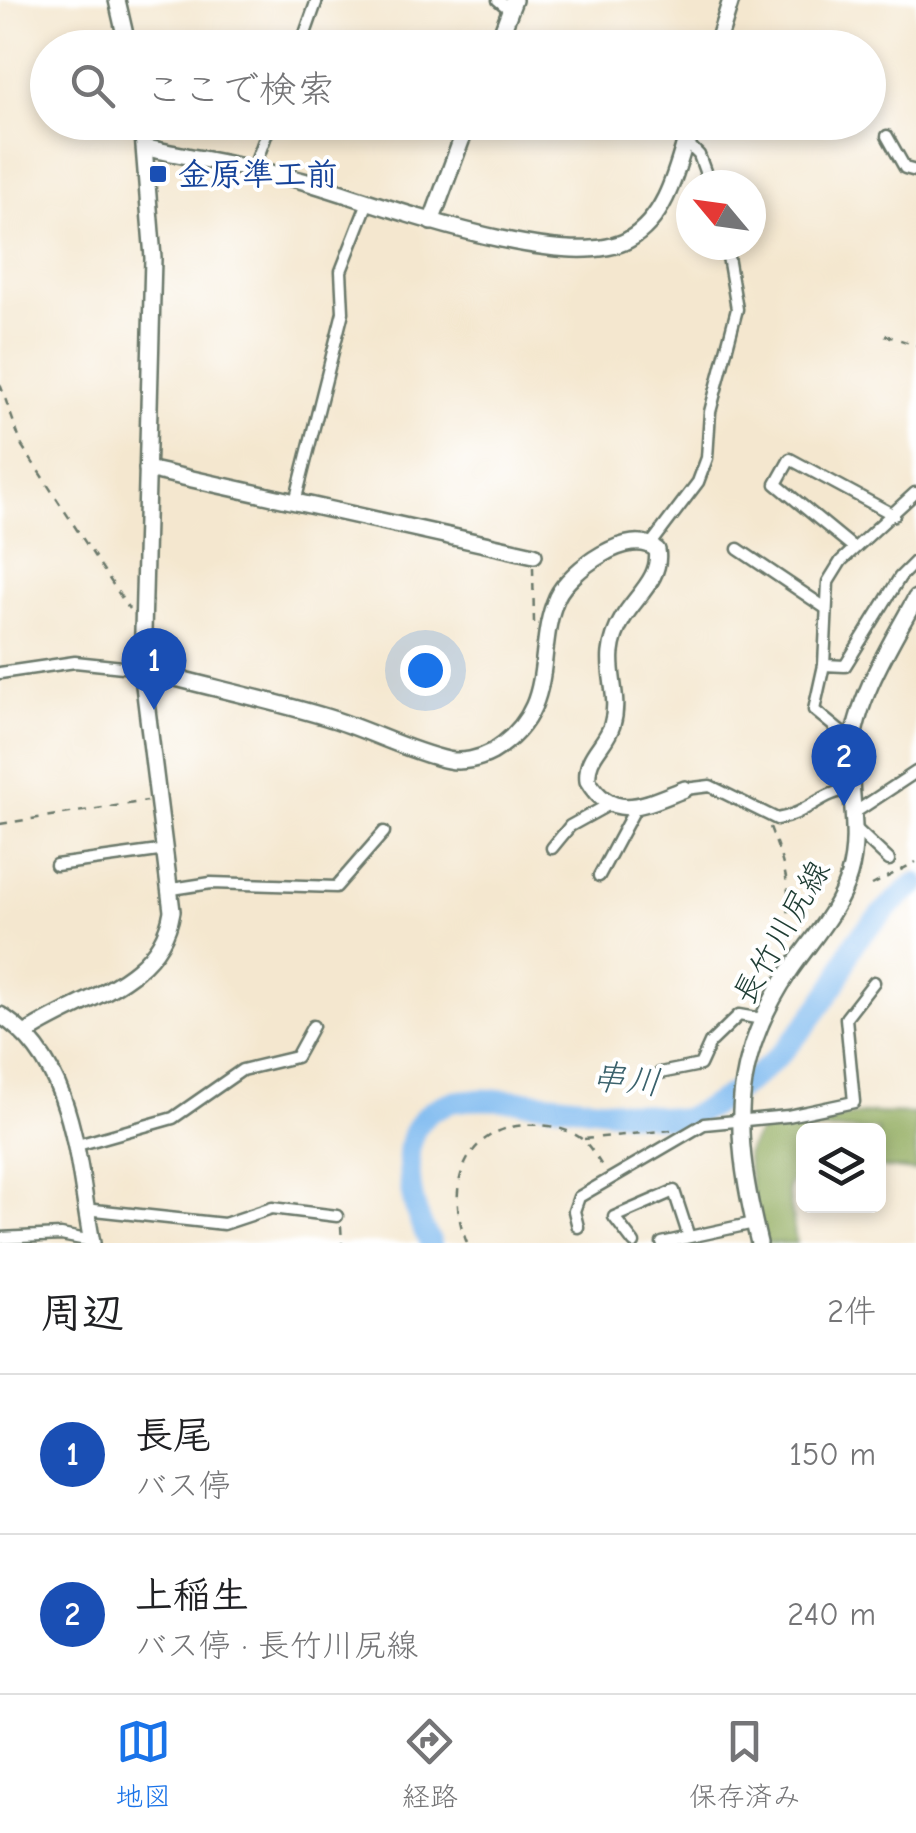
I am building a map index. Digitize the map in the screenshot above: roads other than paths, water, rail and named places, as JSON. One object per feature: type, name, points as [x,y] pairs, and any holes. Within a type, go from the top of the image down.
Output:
[{"type":"street","points":[[117,0],[124,30]]},
{"type":"street","points":[[307,30],[318,0]]},
{"type":"street","points":[[722,30],[731,0]]},
{"type":"street","points":[[500,30],[507,3]]},
{"type":"street","points":[[887,136],[905,168],[916,170]]},
{"type":"street","points":[[25,1034],[146,966],[165,939],[172,890],[142,669],[153,258],[145,140]]},
{"type":"street","points":[[253,170],[264,140]]},
{"type":"street","points":[[431,222],[461,140]]},
{"type":"street","points":[[146,148],[253,170],[431,222],[570,249],[622,243],[644,229],[658,211],[686,141],[699,155],[704,170]]},
{"type":"street","points":[[295,502],[343,312],[341,272],[368,202]]},
{"type":"street","points":[[651,544],[698,482],[707,458],[710,412],[738,309],[729,260]]},
{"type":"street","points":[[854,548],[776,484],[790,458],[894,514]]},
{"type":"street","points":[[147,469],[534,556]]},
{"type":"street","points":[[853,742],[814,710],[824,665],[828,582],[854,548],[915,493]]},
{"type":"street","points":[[0,673],[75,662],[142,669],[325,716],[446,759],[472,760],[496,748],[532,708],[545,673],[561,590],[606,554],[632,542],[651,544],[657,550],[658,566],[614,636],[608,667],[612,725],[588,766],[588,782],[608,805]]},
{"type":"street","points":[[738,549],[824,607]]},
{"type":"street","points":[[824,665],[845,666],[900,577],[916,561]]},
{"type":"street","name":"長竹川尻線","points":[[759,1243],[738,1119],[744,1074],[759,1025],[846,884],[854,821],[853,742],[866,698],[914,608]]},
{"type":"street","points":[[889,860],[854,821],[916,772]]},
{"type":"street","points":[[552,848],[570,826],[608,805],[636,807],[686,789],[710,786],[769,817],[786,818],[822,795],[853,789]]},
{"type":"street","points":[[599,876],[636,807]]},
{"type":"street","points":[[172,890],[210,883],[336,887],[384,832]]},
{"type":"street","points":[[56,865],[166,850]]},
{"type":"street","points":[[578,1227],[574,1211],[579,1197],[694,1128],[854,1102],[846,1018],[874,982]]},
{"type":"street","points":[[660,1073],[700,1065],[710,1043],[740,1015],[759,1025]]},
{"type":"street","points":[[0,1016],[25,1034],[58,1082],[92,1242],[61,1235],[0,1238]]},
{"type":"street","points":[[74,1146],[173,1118],[242,1070],[296,1057],[313,1026]]},
{"type":"street","points":[[634,1243],[614,1217],[674,1191],[688,1234]]},
{"type":"street","points":[[86,1209],[213,1224],[234,1223],[272,1208],[337,1216]]},
{"type":"street","points":[[662,1243],[688,1234],[754,1224]]},
{"type":"waterway","name":"串川","points":[[431,1243],[414,1205],[409,1163],[410,1144],[417,1127],[437,1108],[464,1100],[491,1100],[560,1104],[682,1120],[750,1081],[787,1047],[835,984],[855,942],[916,884]]},
{"type":"place","name":"金原準工前","points":[[158,174]]},
{"type":"place","name":"長尾","points":[[154,710]]},
{"type":"place","name":"上稲生","points":[[844,806]]}]
